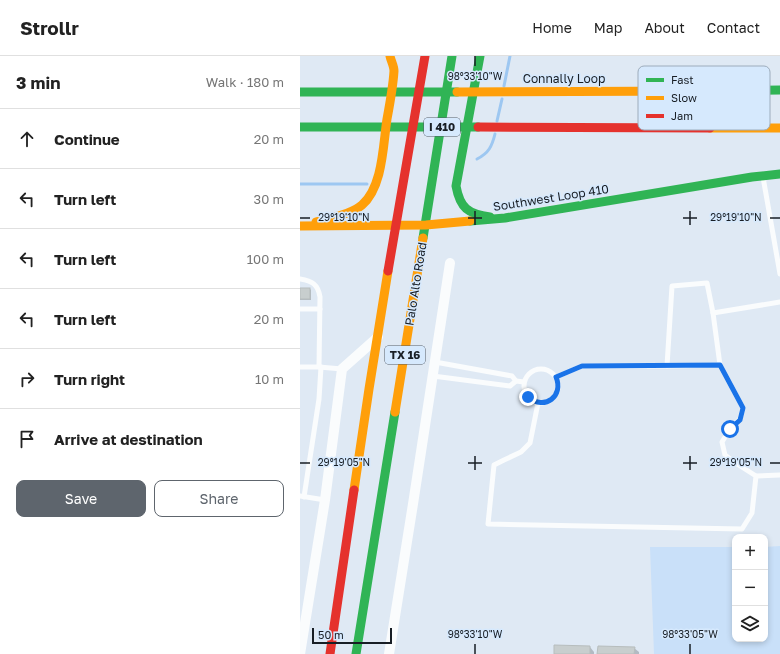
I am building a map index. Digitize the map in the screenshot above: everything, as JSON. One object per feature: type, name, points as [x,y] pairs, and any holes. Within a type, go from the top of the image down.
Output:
[{"type":"main road","points":[[300,226],[349,212],[361,206],[373,190],[380,171],[394,69],[390,56]]},
{"type":"main road","points":[[396,226],[425,56]]},
{"type":"main road","name":"Palo Alto Road","points":[[356,654],[452,56]]},
{"type":"main road","points":[[480,56],[456,186],[458,197],[462,205],[469,211],[481,216],[505,218]]},
{"type":"main road","name":"Connally Loop","points":[[770,90],[780,90]]},
{"type":"main road","name":"Connally Loop","points":[[300,92],[638,91]]},
{"type":"main road","name":"I 410","points":[[300,127],[638,127]]},
{"type":"main road","name":"I 410","points":[[770,128],[780,128]]},
{"type":"main road","name":"Southwest Loop 410","points":[[300,226],[426,225],[505,218],[752,177],[780,174]]},
{"type":"main road","name":"TX 16","points":[[330,654],[369,389],[396,226]]},
{"type":"street","points":[[389,654],[450,263]]},
{"type":"street","points":[[300,654],[303,620],[325,500],[342,369],[378,337]]},
{"type":"lane","points":[[762,176],[780,274]]},
{"type":"lane","points":[[300,279],[308,280],[314,284],[318,290],[320,309],[319,399],[302,496],[325,500]]},
{"type":"lane","points":[[667,366],[672,286],[707,283],[713,313],[720,365],[743,408],[740,420],[730,429],[722,442],[725,455],[756,476],[780,475]]},
{"type":"lane","points":[[713,313],[780,302]]},
{"type":"lane","points":[[300,309],[320,309]]},
{"type":"lane","points":[[435,362],[512,376],[516,381],[524,382]]},
{"type":"lane","points":[[556,377],[582,366],[720,365]]},
{"type":"lane","points":[[300,367],[342,369]]},
{"type":"lane","points":[[542,368],[552,372],[556,377],[558,382],[557,393],[549,401],[538,403],[528,397],[525,392],[524,382],[531,371],[542,368]]},
{"type":"lane","points":[[432,376],[510,386],[516,381]]},
{"type":"lane","points":[[538,403],[530,443],[521,452],[494,465],[488,524],[742,528],[752,513],[756,476]]},
{"type":"shaded area","points":[[780,546],[780,654],[654,654],[650,547],[732,547],[732,642],[768,642],[768,547]]},
{"type":"building","points":[[300,288],[310,288],[310,299],[300,299]]},
{"type":"building","points":[[554,645],[590,646],[590,654],[554,654]]},
{"type":"building","points":[[598,646],[635,647],[634,654],[597,654]]},
{"type":"waterway","points":[[504,86],[510,56]]},
{"type":"waterway","points":[[497,121],[502,99]]},
{"type":"waterway","points":[[477,159],[489,149],[495,134]]},
{"type":"waterway","points":[[300,184],[367,184]]},
{"type":"traffic: fast","points":[[423,238],[452,56]]},
{"type":"traffic: fast","points":[[480,56],[456,186],[460,200],[466,209],[476,214],[490,217]]},
{"type":"traffic: fast","points":[[770,90],[780,90]]},
{"type":"traffic: fast","points":[[300,92],[457,92]]},
{"type":"traffic: fast","points":[[300,127],[478,127]]},
{"type":"traffic: fast","points":[[470,221],[505,218],[752,177],[780,174]]},
{"type":"traffic: fast","points":[[356,654],[395,412]]},
{"type":"traffic: slow","points":[[316,222],[352,211],[362,205],[374,188],[381,165],[393,83],[394,69],[390,56]]},
{"type":"traffic: slow","points":[[457,92],[638,91]]},
{"type":"traffic: slow","points":[[770,128],[780,128]]},
{"type":"traffic: slow","points":[[300,226],[426,225],[470,221]]},
{"type":"traffic: slow","points":[[395,412],[423,238]]},
{"type":"traffic: slow","points":[[354,490],[388,271]]},
{"type":"traffic: jam","points":[[388,271],[425,56]]},
{"type":"traffic: jam","points":[[478,127],[638,128]]},
{"type":"traffic: jam","points":[[330,654],[354,490]]},
{"type":"route","points":[[528,397],[538,403],[549,401],[557,393],[558,382],[556,377],[582,366],[720,365],[743,408],[740,420],[730,429]]}]
